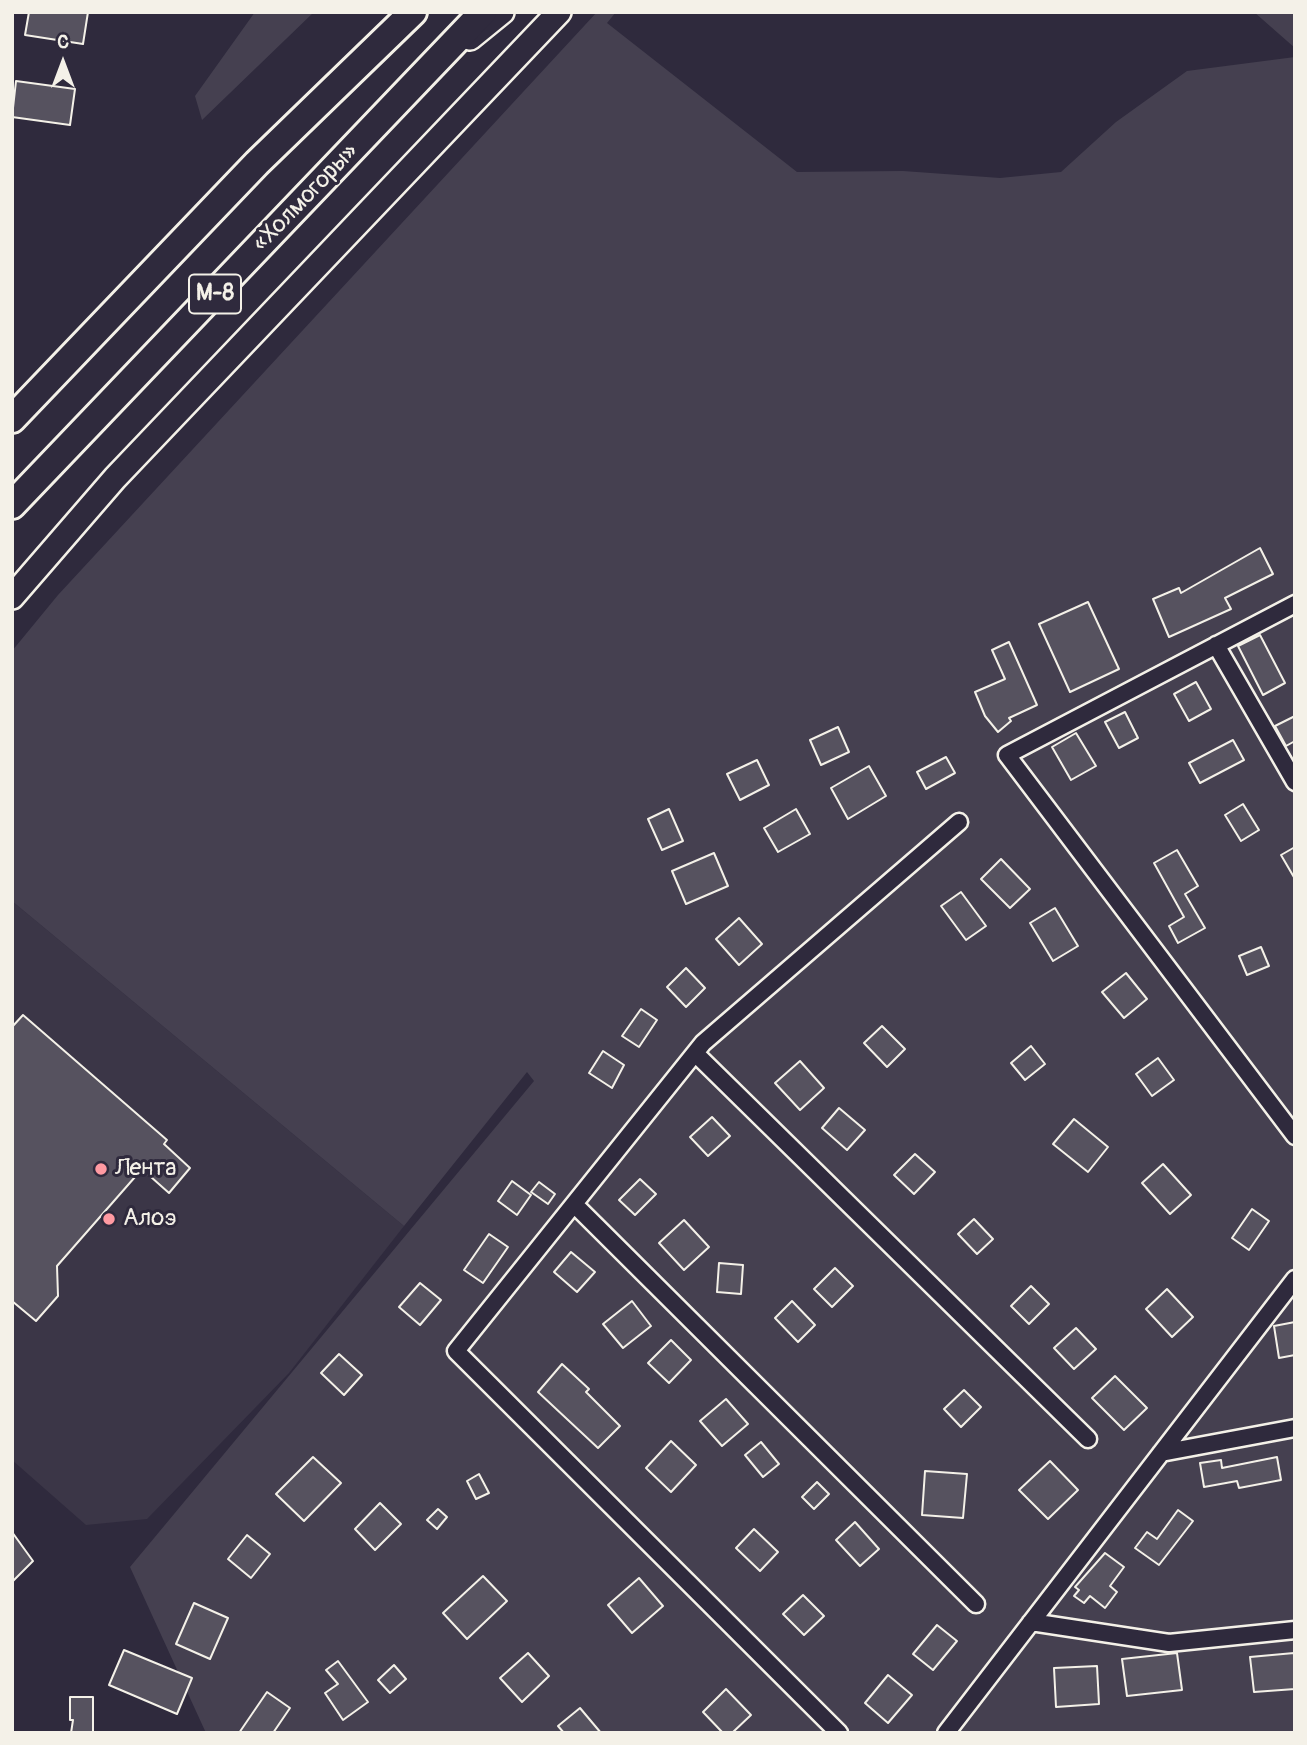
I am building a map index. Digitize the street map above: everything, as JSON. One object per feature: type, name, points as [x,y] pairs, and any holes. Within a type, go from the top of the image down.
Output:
[{"type":"highway","name":"М-8","points":[[12,419],[257,163],[413,12]]},
{"type":"highway","name":"«Холмогоры»","points":[[12,505],[483,12]]},
{"type":"main road","points":[[416,82],[502,12]]},
{"type":"main road","points":[[12,597],[115,478],[559,12]]},
{"type":"street","points":[[1295,604],[1007,755],[1295,1136]]},
{"type":"street","points":[[1216,645],[1295,782]]},
{"type":"street","points":[[839,1733],[456,1351],[695,1053],[959,822]]},
{"type":"street","points":[[695,1053],[1088,1439]]},
{"type":"street","points":[[574,1204],[976,1604]]},
{"type":"street","points":[[946,1733],[1295,1279]]},
{"type":"street","points":[[1161,1452],[1295,1428]]},
{"type":"street","points":[[1031,1622],[1169,1643],[1295,1630]]},
{"type":"shaded area","points":[[255,12],[314,12],[202,120],[195,96]]},
{"type":"shaded area","points":[[597,12],[616,12],[607,23],[797,172],[903,171],[1000,178],[1061,172],[1116,122],[1187,71],[1295,57],[1295,1733],[206,1733],[130,1567],[534,1081],[527,1072],[404,1226],[12,901],[12,651],[58,595]]},
{"type":"shaded area","points":[[1254,12],[1295,12],[1295,48]]},
{"type":"shaded area","points":[[12,901],[404,1226],[289,1373],[147,1519],[86,1525],[12,1460]]},
{"type":"building","points":[[29,12],[88,12],[83,44],[25,35]]},
{"type":"building","points":[[16,81],[75,89],[70,125],[12,117]]},
{"type":"building","points":[[1260,548],[1273,574],[1225,598],[1231,609],[1169,637],[1153,599],[1179,588],[1181,593]]},
{"type":"building","points":[[1088,602],[1119,669],[1070,692],[1039,624]]},
{"type":"building","points":[[1260,635],[1285,683],[1263,695],[1238,646]]},
{"type":"building","points":[[1009,642],[1037,705],[1009,718],[1011,721],[998,732],[985,716],[975,692],[1005,679],[992,650]]},
{"type":"building","points":[[1196,682],[1211,709],[1189,721],[1174,694]]},
{"type":"building","points":[[1125,712],[1138,738],[1119,748],[1105,722]]},
{"type":"building","points":[[1295,716],[1295,741],[1286,746],[1275,726]]},
{"type":"building","points":[[838,727],[849,752],[821,765],[810,740]]},
{"type":"building","points":[[1076,733],[1096,766],[1071,780],[1052,747]]},
{"type":"building","points":[[1233,740],[1244,760],[1200,783],[1189,763]]},
{"type":"building","points":[[946,757],[955,773],[926,789],[917,772]]},
{"type":"building","points":[[757,760],[769,785],[740,800],[727,774]]},
{"type":"building","points":[[869,766],[886,796],[848,819],[831,788]]},
{"type":"building","points":[[1243,804],[1259,830],[1241,841],[1225,815]]},
{"type":"building","points":[[669,809],[683,841],[662,850],[648,819]]},
{"type":"building","points":[[796,809],[810,834],[778,852],[764,828]]},
{"type":"building","points":[[1295,847],[1295,879],[1281,855]]},
{"type":"building","points":[[1177,850],[1198,886],[1185,894],[1205,928],[1178,943],[1169,926],[1184,917],[1154,863]]},
{"type":"building","points":[[714,853],[728,886],[686,904],[672,871]]},
{"type":"building","points":[[1001,859],[1030,889],[1010,908],[981,879]]},
{"type":"building","points":[[961,892],[986,926],[966,940],[941,906]]},
{"type":"building","points":[[1055,908],[1078,946],[1053,961],[1030,923]]},
{"type":"building","points":[[739,918],[762,944],[739,965],[716,939]]},
{"type":"building","points":[[1261,947],[1269,966],[1247,975],[1239,956]]},
{"type":"building","points":[[686,968],[705,988],[686,1007],[667,987]]},
{"type":"building","points":[[1126,973],[1147,999],[1124,1018],[1102,992]]},
{"type":"building","points":[[641,1009],[657,1020],[639,1047],[622,1036]]},
{"type":"building","name":"Лента","points":[[23,1015],[167,1140],[164,1144],[190,1168],[169,1193],[142,1169],[57,1266],[58,1296],[36,1321],[12,1301],[12,1027]]},
{"type":"building","points":[[882,1026],[905,1049],[887,1067],[864,1043]]},
{"type":"building","points":[[1031,1046],[1045,1064],[1025,1080],[1011,1063]]},
{"type":"building","points":[[603,1051],[624,1065],[612,1088],[589,1073]]},
{"type":"building","points":[[1158,1058],[1174,1080],[1152,1096],[1136,1074]]},
{"type":"building","points":[[800,1061],[824,1088],[800,1110],[775,1083]]},
{"type":"building","points":[[839,1108],[865,1130],[847,1150],[822,1128]]},
{"type":"building","points":[[712,1117],[730,1136],[708,1156],[690,1137]]},
{"type":"building","points":[[1074,1119],[1108,1147],[1088,1172],[1053,1144]]},
{"type":"building","points":[[915,1154],[935,1172],[914,1194],[894,1175]]},
{"type":"building","points":[[1163,1164],[1191,1195],[1170,1214],[1142,1183]]},
{"type":"building","points":[[640,1179],[656,1194],[635,1215],[619,1200]]},
{"type":"building","points":[[512,1181],[531,1195],[517,1215],[498,1201]]},
{"type":"building","points":[[539,1182],[555,1194],[548,1204],[531,1192]]},
{"type":"building","points":[[1252,1209],[1269,1221],[1249,1250],[1232,1238]]},
{"type":"building","points":[[974,1219],[993,1239],[977,1254],[958,1234]]},
{"type":"building","points":[[684,1220],[709,1247],[684,1270],[659,1243]]},
{"type":"building","points":[[489,1234],[508,1247],[483,1283],[464,1270]]},
{"type":"building","points":[[571,1252],[595,1272],[577,1292],[554,1272]]},
{"type":"building","points":[[719,1263],[743,1265],[741,1294],[717,1292]]},
{"type":"building","points":[[835,1268],[853,1286],[832,1307],[814,1289]]},
{"type":"building","points":[[420,1283],[441,1300],[420,1325],[399,1307]]},
{"type":"building","points":[[1031,1286],[1049,1304],[1029,1324],[1011,1306]]},
{"type":"building","points":[[1167,1289],[1193,1317],[1172,1337],[1146,1309]]},
{"type":"building","points":[[632,1301],[651,1326],[623,1348],[603,1324]]},
{"type":"building","points":[[792,1301],[815,1325],[798,1342],[775,1318]]},
{"type":"building","points":[[1295,1322],[1295,1355],[1279,1358],[1274,1326]]},
{"type":"building","points":[[1076,1328],[1096,1349],[1074,1369],[1054,1348]]},
{"type":"building","points":[[671,1340],[691,1360],[669,1383],[648,1363]]},
{"type":"building","points":[[339,1354],[362,1375],[344,1395],[321,1373]]},
{"type":"building","points":[[562,1364],[589,1389],[586,1392],[620,1426],[598,1448],[538,1392]]},
{"type":"building","points":[[1115,1376],[1147,1408],[1124,1430],[1092,1398]]},
{"type":"building","points":[[964,1390],[981,1407],[961,1427],[944,1409]]},
{"type":"building","points":[[726,1399],[748,1424],[722,1446],[700,1421]]},
{"type":"building","points":[[671,1441],[696,1465],[671,1492],[646,1468]]},
{"type":"building","points":[[761,1442],[779,1464],[763,1477],[745,1455]]},
{"type":"building","points":[[313,1457],[341,1483],[304,1521],[276,1494]]},
{"type":"building","points":[[1277,1457],[1281,1480],[1239,1488],[1237,1481],[1204,1487],[1200,1463],[1221,1460],[1222,1468]]},
{"type":"building","points":[[1050,1461],[1078,1490],[1048,1519],[1019,1490]]},
{"type":"building","points":[[925,1471],[967,1474],[963,1518],[922,1515]]},
{"type":"building","points":[[479,1474],[489,1493],[476,1499],[467,1481]]},
{"type":"building","points":[[817,1482],[829,1494],[814,1509],[802,1497]]},
{"type":"building","points":[[380,1503],[401,1524],[375,1550],[355,1529]]},
{"type":"building","points":[[438,1509],[447,1517],[437,1529],[427,1520]]},
{"type":"building","points":[[1178,1510],[1193,1521],[1159,1565],[1135,1548],[1147,1532],[1157,1539]]},
{"type":"building","points":[[855,1522],[879,1549],[860,1566],[836,1540]]},
{"type":"building","points":[[754,1529],[778,1552],[760,1571],[736,1548]]},
{"type":"building","points":[[12,1532],[33,1561],[12,1582]]},
{"type":"building","points":[[247,1535],[270,1554],[251,1578],[228,1559]]},
{"type":"building","points":[[1105,1553],[1124,1567],[1110,1586],[1117,1592],[1105,1608],[1090,1596],[1084,1603],[1074,1596],[1079,1590],[1075,1587]]},
{"type":"building","points":[[483,1576],[507,1601],[467,1639],[443,1613]]},
{"type":"building","points":[[639,1578],[663,1606],[632,1633],[608,1605]]},
{"type":"building","points":[[803,1595],[824,1616],[804,1635],[783,1614]]},
{"type":"building","points":[[194,1603],[228,1618],[210,1659],[176,1644]]},
{"type":"building","points":[[937,1625],[957,1641],[933,1670],[913,1654]]},
{"type":"building","points":[[124,1650],[192,1678],[177,1714],[109,1685]]},
{"type":"building","points":[[528,1653],[549,1676],[522,1702],[500,1678]]},
{"type":"building","points":[[1177,1653],[1182,1690],[1127,1696],[1122,1659]]},
{"type":"building","points":[[1294,1653],[1295,1689],[1254,1692],[1250,1657]]},
{"type":"building","points":[[338,1661],[368,1702],[343,1720],[325,1693],[338,1684],[326,1670]]},
{"type":"building","points":[[394,1665],[406,1679],[390,1693],[378,1680]]},
{"type":"building","points":[[1097,1666],[1099,1704],[1056,1707],[1054,1668]]},
{"type":"building","points":[[888,1675],[912,1695],[888,1723],[865,1703]]},
{"type":"building","points":[[726,1689],[751,1715],[732,1733],[723,1733],[703,1712]]},
{"type":"building","points":[[267,1692],[290,1708],[273,1733],[239,1733]]},
{"type":"building","points":[[70,1697],[93,1697],[93,1733],[71,1733],[73,1720],[70,1720]]},
{"type":"building","points":[[580,1708],[601,1733],[564,1733],[558,1726]]},
{"type":"place","name":"Лента","points":[[101,1169]]},
{"type":"place","name":"Алоэ","points":[[109,1219]]}]
